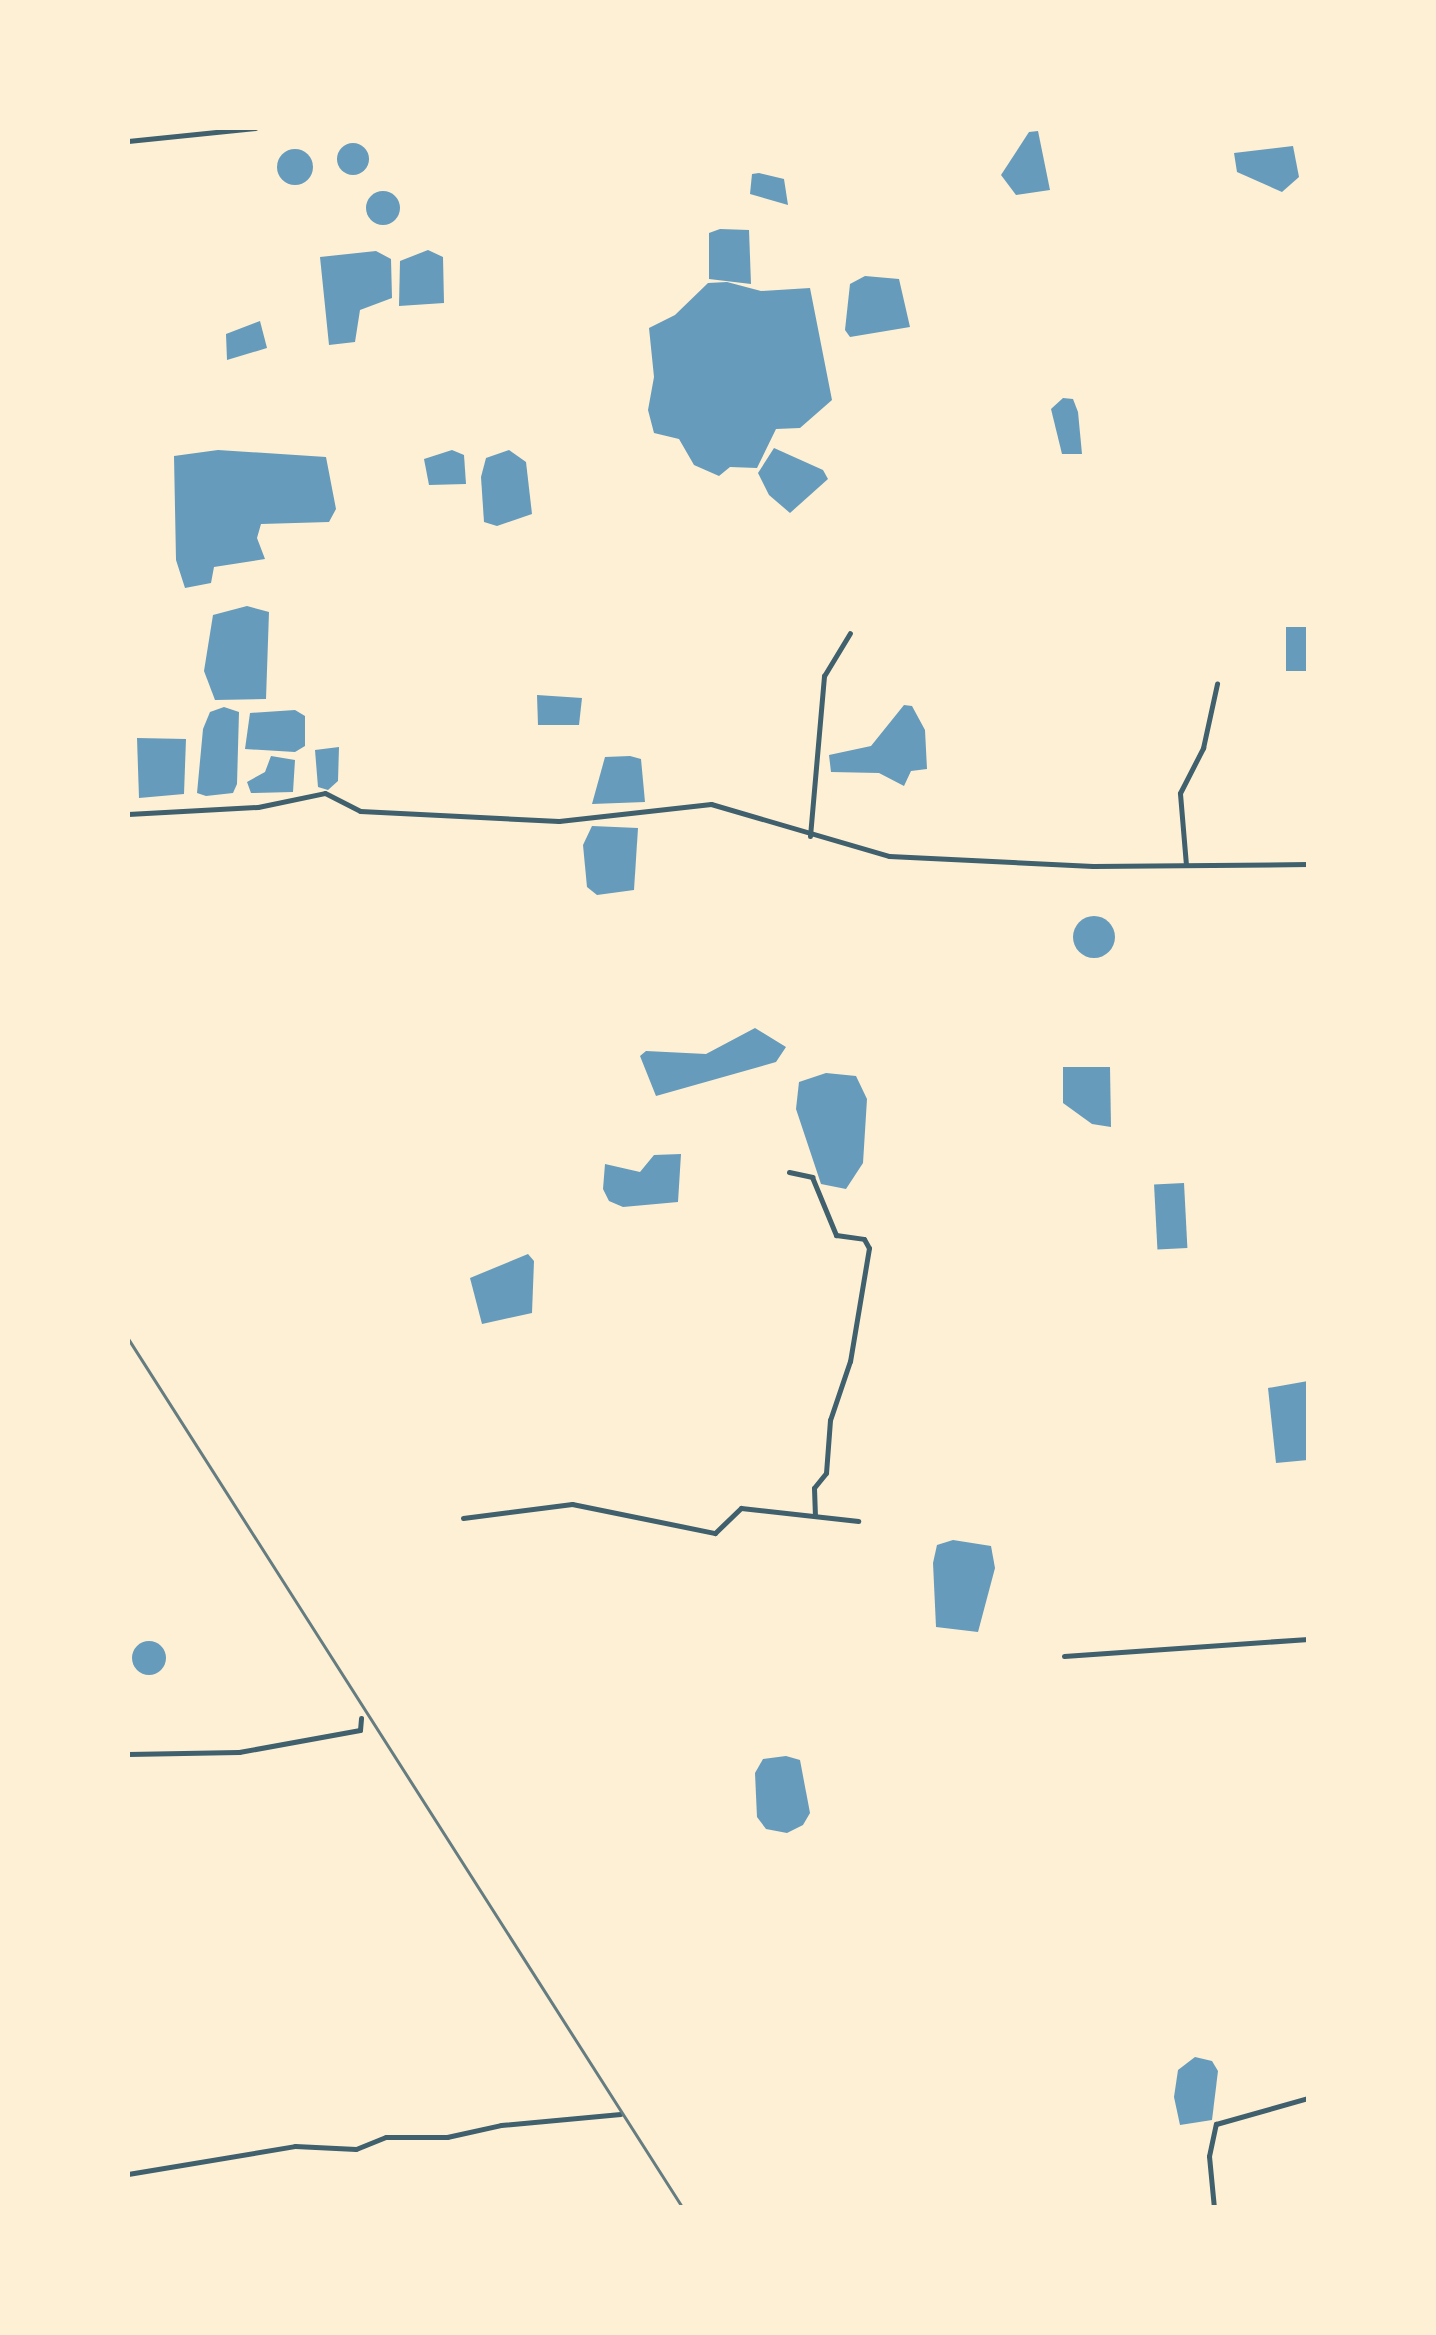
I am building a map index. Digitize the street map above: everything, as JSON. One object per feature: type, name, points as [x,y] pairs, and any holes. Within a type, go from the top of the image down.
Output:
[{"type":"street","points":[[128,141],[256,128]]},
{"type":"street","points":[[810,836],[824,676],[850,633]]},
{"type":"street","points":[[1186,866],[1180,794],[1203,748],[1217,684]]},
{"type":"street","points":[[128,814],[258,807],[324,792],[360,810],[559,820],[711,804],[889,856],[958,862],[1308,864]]},
{"type":"street","points":[[788,1172],[812,1177],[836,1235],[864,1240],[868,1248],[850,1360],[830,1420],[826,1472],[814,1488],[814,1516]]},
{"type":"street","points":[[463,1518],[572,1504],[715,1533],[740,1508],[858,1521]]},
{"type":"street","points":[[1064,1656],[1308,1640]]},
{"type":"street","points":[[128,1754],[240,1752],[360,1730],[361,1718]]},
{"type":"street","points":[[1214,2208],[1208,2156],[1216,2124],[1308,2098]]},
{"type":"street","points":[[128,2174],[296,2146],[356,2149],[386,2138],[447,2138],[501,2125],[620,2114]]},
{"type":"water","points":[[1038,131],[1050,190],[1016,195],[1001,175],[1029,132]]},
{"type":"water","points":[[353,143],[364,148],[369,159],[364,170],[353,175],[342,170],[337,159],[342,148]]},
{"type":"water","points":[[1293,146],[1299,177],[1282,192],[1237,172],[1234,153]]},
{"type":"water","points":[[295,149],[308,154],[313,167],[308,180],[295,185],[282,180],[277,167],[282,154]]},
{"type":"water","points":[[752,174],[784,179],[788,205],[750,194]]},
{"type":"water","points":[[383,191],[395,196],[400,208],[395,220],[383,225],[371,220],[366,208],[371,196]]},
{"type":"water","points":[[720,229],[749,230],[751,284],[709,279],[709,233]]},
{"type":"water","points":[[428,250],[443,257],[444,303],[399,306],[400,261]]},
{"type":"water","points":[[376,251],[391,259],[392,298],[360,310],[355,342],[329,345],[320,257]]},
{"type":"water","points":[[865,276],[899,279],[910,327],[850,337],[845,330],[850,284]]},
{"type":"water","points":[[727,282],[761,291],[810,288],[832,400],[800,428],[776,429],[757,468],[730,467],[719,476],[694,465],[679,439],[654,433],[648,410],[654,377],[649,328],[675,315],[708,283]]},
{"type":"water","points":[[260,321],[267,348],[227,360],[226,334]]},
{"type":"water","points":[[1063,398],[1073,399],[1078,412],[1082,454],[1062,454],[1051,409]]},
{"type":"water","points":[[774,448],[823,470],[828,479],[790,513],[769,495],[758,473]]},
{"type":"water","points":[[218,450],[326,457],[336,509],[329,522],[261,524],[257,538],[265,559],[214,567],[211,583],[185,588],[176,560],[174,456]]},
{"type":"water","points":[[452,450],[464,455],[466,484],[429,485],[424,459]]},
{"type":"water","points":[[509,450],[526,462],[532,514],[497,526],[484,522],[481,477],[486,458]]},
{"type":"water","points":[[247,606],[269,612],[266,699],[215,700],[204,671],[213,615]]},
{"type":"water","points":[[1286,627],[1308,627],[1308,671],[1286,671]]},
{"type":"water","points":[[537,695],[582,698],[579,725],[538,725]]},
{"type":"water","points":[[904,705],[912,706],[925,730],[927,769],[911,771],[904,786],[879,773],[831,772],[829,755],[871,746]]},
{"type":"water","points":[[224,707],[239,712],[237,784],[233,793],[206,796],[197,793],[203,729],[210,712]]},
{"type":"water","points":[[295,710],[305,716],[305,746],[295,752],[245,749],[250,713]]},
{"type":"water","points":[[137,738],[186,739],[184,794],[139,798]]},
{"type":"water","points":[[339,747],[338,781],[328,790],[318,787],[315,750]]},
{"type":"water","points":[[271,756],[295,760],[293,792],[251,793],[247,782],[265,772]]},
{"type":"water","points":[[605,757],[641,759],[645,802],[592,804]]},
{"type":"water","points":[[592,826],[638,828],[634,890],[597,895],[587,887],[583,845]]},
{"type":"water","points":[[1094,916],[1109,922],[1115,937],[1109,952],[1094,958],[1079,952],[1073,937],[1079,922]]},
{"type":"water","points":[[755,1028],[786,1047],[776,1062],[656,1096],[640,1056],[646,1051],[706,1054]]},
{"type":"water","points":[[1063,1067],[1110,1067],[1111,1127],[1092,1124],[1063,1103]]},
{"type":"water","points":[[826,1073],[856,1076],[867,1099],[863,1163],[846,1189],[821,1184],[796,1109],[799,1082]]},
{"type":"water","points":[[681,1154],[678,1202],[623,1207],[609,1201],[603,1189],[605,1164],[640,1172],[654,1155]]},
{"type":"water","points":[[1184,1183],[1187,1248],[1157,1249],[1154,1185]]},
{"type":"water","points":[[528,1254],[534,1261],[532,1313],[482,1324],[470,1278]]},
{"type":"water","points":[[1308,1381],[1308,1460],[1276,1463],[1268,1388]]},
{"type":"water","points":[[953,1540],[991,1546],[995,1568],[978,1632],[936,1627],[933,1563],[937,1545]]},
{"type":"water","points":[[149,1641],[161,1646],[166,1658],[161,1670],[149,1675],[137,1670],[132,1658],[137,1646]]},
{"type":"water","points":[[786,1756],[800,1760],[810,1813],[803,1825],[787,1833],[766,1829],[757,1817],[755,1773],[763,1759]]},
{"type":"water","points":[[1195,2057],[1212,2061],[1218,2071],[1212,2120],[1180,2125],[1174,2097],[1178,2070]]},
{"type":"railway","points":[[128,1338],[683,2208]]}]
